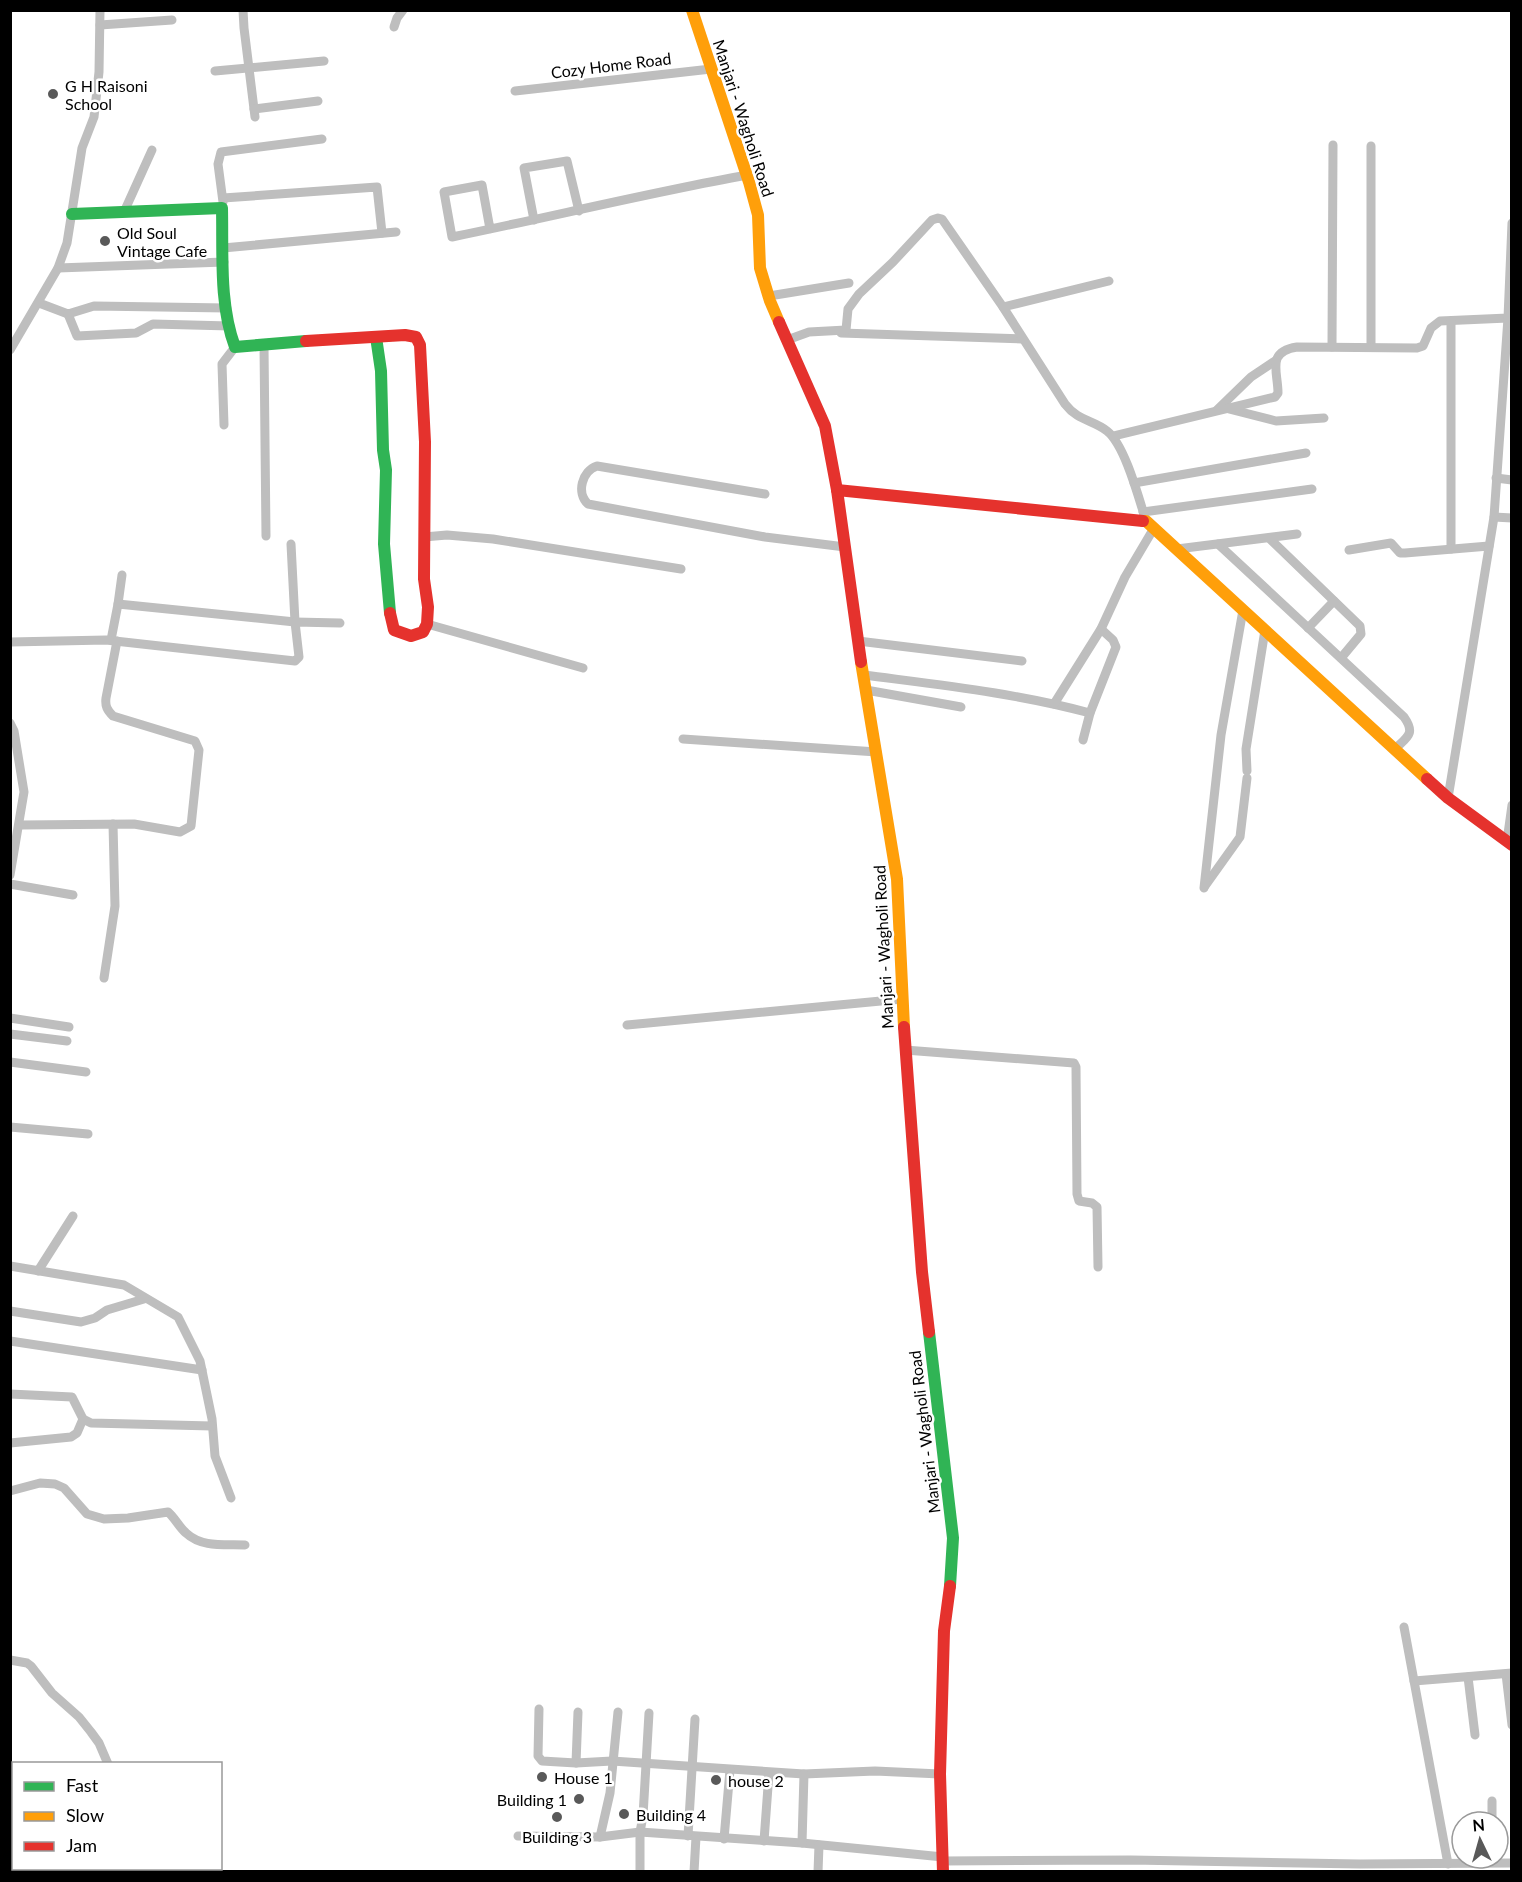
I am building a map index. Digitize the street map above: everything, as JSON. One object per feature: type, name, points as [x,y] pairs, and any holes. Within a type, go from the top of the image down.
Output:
[{"type":"street","points":[[10,350],[58,268],[67,243],[82,148],[94,117],[99,72],[100,10]]},
{"type":"street","points":[[243,10],[243,28],[254,113],[318,100]]},
{"type":"street","points":[[394,27],[403,10]]},
{"type":"street","name":"Manjari - Wagholi Road","points":[[692,10],[758,215],[760,267],[769,297],[825,426],[837,490],[858,641],[897,879],[904,1050],[922,1272],[953,1538],[952,1573],[944,1631],[940,1774],[943,1863]]},
{"type":"street","points":[[100,25],[172,20]]},
{"type":"street","points":[[215,71],[324,61]]},
{"type":"street","name":"Cozy Home Road","points":[[515,91],[711,69]]},
{"type":"street","points":[[235,347],[227,308],[223,203],[218,164],[221,152],[322,139]]},
{"type":"street","points":[[1332,347],[1333,145]]},
{"type":"street","points":[[1371,146],[1371,347]]},
{"type":"street","points":[[124,212],[152,150]]},
{"type":"street","points":[[534,220],[524,168],[567,161],[579,211]]},
{"type":"street","points":[[490,229],[482,185],[444,192],[452,237],[747,175]]},
{"type":"street","points":[[72,214],[124,212],[377,187],[382,233]]},
{"type":"street","points":[[787,340],[810,332],[846,330],[848,309],[859,294],[932,220],[938,218],[945,221],[1069,409],[1086,422],[1106,430],[1113,436],[1130,470],[1148,520],[1448,798],[1509,843]]},
{"type":"street","points":[[1448,798],[1494,517],[1500,424],[1507,385],[1512,224]]},
{"type":"street","points":[[223,248],[396,232]]},
{"type":"street","points":[[58,268],[224,262]]},
{"type":"street","points":[[1003,307],[1109,281]]},
{"type":"street","points":[[769,297],[849,283]]},
{"type":"street","points":[[39,303],[68,314],[94,306],[227,308]]},
{"type":"street","points":[[68,314],[77,336],[136,333],[145,326],[153,324],[230,326]]},
{"type":"street","points":[[1215,411],[1251,377],[1275,361],[1288,348],[1420,347],[1423,346],[1434,324],[1440,321],[1508,318]]},
{"type":"street","points":[[1451,321],[1451,549]]},
{"type":"street","points":[[810,332],[1022,339]]},
{"type":"street","points":[[235,347],[264,346],[376,337],[405,335],[416,337],[420,345],[425,442],[424,579],[428,607],[427,624],[423,632],[411,636],[394,630],[390,615],[384,544],[386,470],[383,450],[381,371],[376,337]]},
{"type":"street","points":[[264,346],[266,536]]},
{"type":"street","points":[[224,424],[222,364],[235,347]]},
{"type":"street","points":[[1113,436],[1277,396],[1275,361]]},
{"type":"street","points":[[1226,409],[1275,421],[1324,418]]},
{"type":"street","points":[[1500,424],[1512,426]]},
{"type":"street","points":[[1134,483],[1306,453]]},
{"type":"street","points":[[765,494],[597,466],[586,473],[580,492],[588,504],[765,537],[845,547]]},
{"type":"street","points":[[1496,478],[1512,480]]},
{"type":"street","points":[[837,490],[1148,520],[1312,489]]},
{"type":"street","points":[[1494,517],[1512,518]]},
{"type":"street","points":[[1054,704],[1101,629],[1148,520]]},
{"type":"street","points":[[1177,549],[1297,534]]},
{"type":"street","points":[[424,537],[447,535],[493,539],[681,569]]},
{"type":"street","points":[[1269,538],[1358,623],[1362,630],[1341,658]]},
{"type":"street","points":[[1349,550],[1387,543],[1391,543],[1400,553],[1489,546]]},
{"type":"street","points":[[10,642],[114,641],[295,661],[299,657],[291,544]]},
{"type":"street","points":[[1218,544],[1408,722],[1411,727],[1410,732],[1395,749]]},
{"type":"street","points":[[20,825],[113,824],[155,826],[180,832],[188,829],[192,820],[199,750],[195,741],[113,716],[108,711],[106,698],[122,575]]},
{"type":"street","points":[[1308,628],[1334,601]]},
{"type":"street","points":[[118,604],[295,622],[340,624]]},
{"type":"street","points":[[1243,610],[1221,735],[1204,888],[1240,837],[1247,775],[1246,749],[1265,630]]},
{"type":"street","points":[[427,624],[583,668]]},
{"type":"street","points":[[1083,740],[1090,713],[1116,647],[1113,640],[1101,629]]},
{"type":"street","points":[[858,641],[1022,661]]},
{"type":"street","points":[[864,675],[947,685],[1054,704],[1090,713]]},
{"type":"street","points":[[866,690],[961,707]]},
{"type":"street","points":[[10,723],[24,792],[10,875]]},
{"type":"street","points":[[683,739],[877,752]]},
{"type":"street","points":[[1509,843],[1512,805]]},
{"type":"street","points":[[104,978],[115,906],[113,824]]},
{"type":"street","points":[[10,884],[73,894]]},
{"type":"street","points":[[627,1025],[902,999]]},
{"type":"street","points":[[10,1018],[69,1027]]},
{"type":"street","points":[[10,1034],[67,1041]]},
{"type":"street","points":[[904,1050],[1074,1063],[1076,1067],[1078,1198],[1082,1202],[1092,1203],[1097,1207],[1098,1267]]},
{"type":"street","points":[[10,1062],[86,1072]]},
{"type":"street","points":[[10,1127],[88,1134]]},
{"type":"street","points":[[38,1270],[73,1216]]},
{"type":"street","points":[[10,1266],[124,1285],[144,1299],[178,1317],[198,1354],[212,1426],[215,1456],[231,1498]]},
{"type":"street","points":[[10,1311],[81,1322],[95,1318],[107,1310],[144,1299]]},
{"type":"street","points":[[10,1341],[84,1354],[202,1370]]},
{"type":"street","points":[[10,1394],[72,1396],[83,1419],[91,1423],[212,1426]]},
{"type":"street","points":[[10,1443],[71,1437],[77,1433],[83,1419]]},
{"type":"street","points":[[10,1491],[40,1483],[55,1484],[64,1488],[82,1510],[94,1517],[128,1518],[168,1512],[196,1541],[206,1544],[245,1545]]},
{"type":"street","points":[[518,1836],[600,1837],[640,1832],[802,1843],[943,1863],[1131,1860],[1448,1864],[1404,1627]]},
{"type":"street","points":[[10,1660],[31,1666],[52,1693],[79,1717],[91,1732],[99,1743],[107,1762]]},
{"type":"street","points":[[1414,1681],[1509,1674],[1512,1725]]},
{"type":"street","points":[[1468,1677],[1475,1735]]},
{"type":"street","points":[[539,1709],[539,1759],[542,1761],[576,1763],[612,1761],[769,1773],[875,1771],[940,1774]]},
{"type":"street","points":[[576,1763],[578,1712]]},
{"type":"street","points":[[600,1837],[610,1793],[618,1712]]},
{"type":"street","points":[[640,1872],[640,1832],[649,1713]]},
{"type":"street","points":[[694,1872],[691,1768],[695,1719]]},
{"type":"street","points":[[724,1839],[730,1770]]},
{"type":"street","points":[[764,1841],[769,1773]]},
{"type":"street","points":[[802,1843],[804,1774]]},
{"type":"street","points":[[1492,1802],[1492,1810]]},
{"type":"street","points":[[819,1845],[819,1872]]},
{"type":"traffic: fast","points":[[72,214],[222,208],[224,296],[235,347],[306,341]]},
{"type":"traffic: fast","points":[[376,337],[381,371],[383,450],[386,470],[384,544],[390,613]]},
{"type":"traffic: fast","points":[[929,1332],[953,1538],[950,1586]]},
{"type":"traffic: slow","points":[[692,10],[749,182],[758,215],[760,268],[779,322]]},
{"type":"traffic: slow","points":[[1143,521],[1146,521],[1427,779]]},
{"type":"traffic: slow","points":[[861,662],[897,879],[904,1027]]},
{"type":"traffic: jam","points":[[779,322],[825,426],[837,490],[861,662]]},
{"type":"traffic: jam","points":[[306,341],[405,335],[416,337],[420,345],[425,442],[424,579],[428,607],[427,624],[423,632],[411,636],[394,630],[390,613]]},
{"type":"traffic: jam","points":[[837,490],[1143,521]]},
{"type":"traffic: jam","points":[[1427,779],[1448,798],[1512,845]]},
{"type":"traffic: jam","points":[[904,1027],[922,1272],[929,1332]]},
{"type":"traffic: jam","points":[[943,1872],[940,1774],[944,1631],[950,1586]]},
{"type":"place","name":"G H Raisoni School","points":[[53,94]]},
{"type":"place","name":"Old Soul Vintage Cafe","points":[[105,241]]},
{"type":"place","name":"House 1","points":[[542,1777]]},
{"type":"place","name":"house 2","points":[[716,1780]]},
{"type":"place","name":"Building 1","points":[[579,1799]]},
{"type":"place","name":"Building 4","points":[[624,1814]]},
{"type":"place","name":"Building 3","points":[[557,1817]]}]
